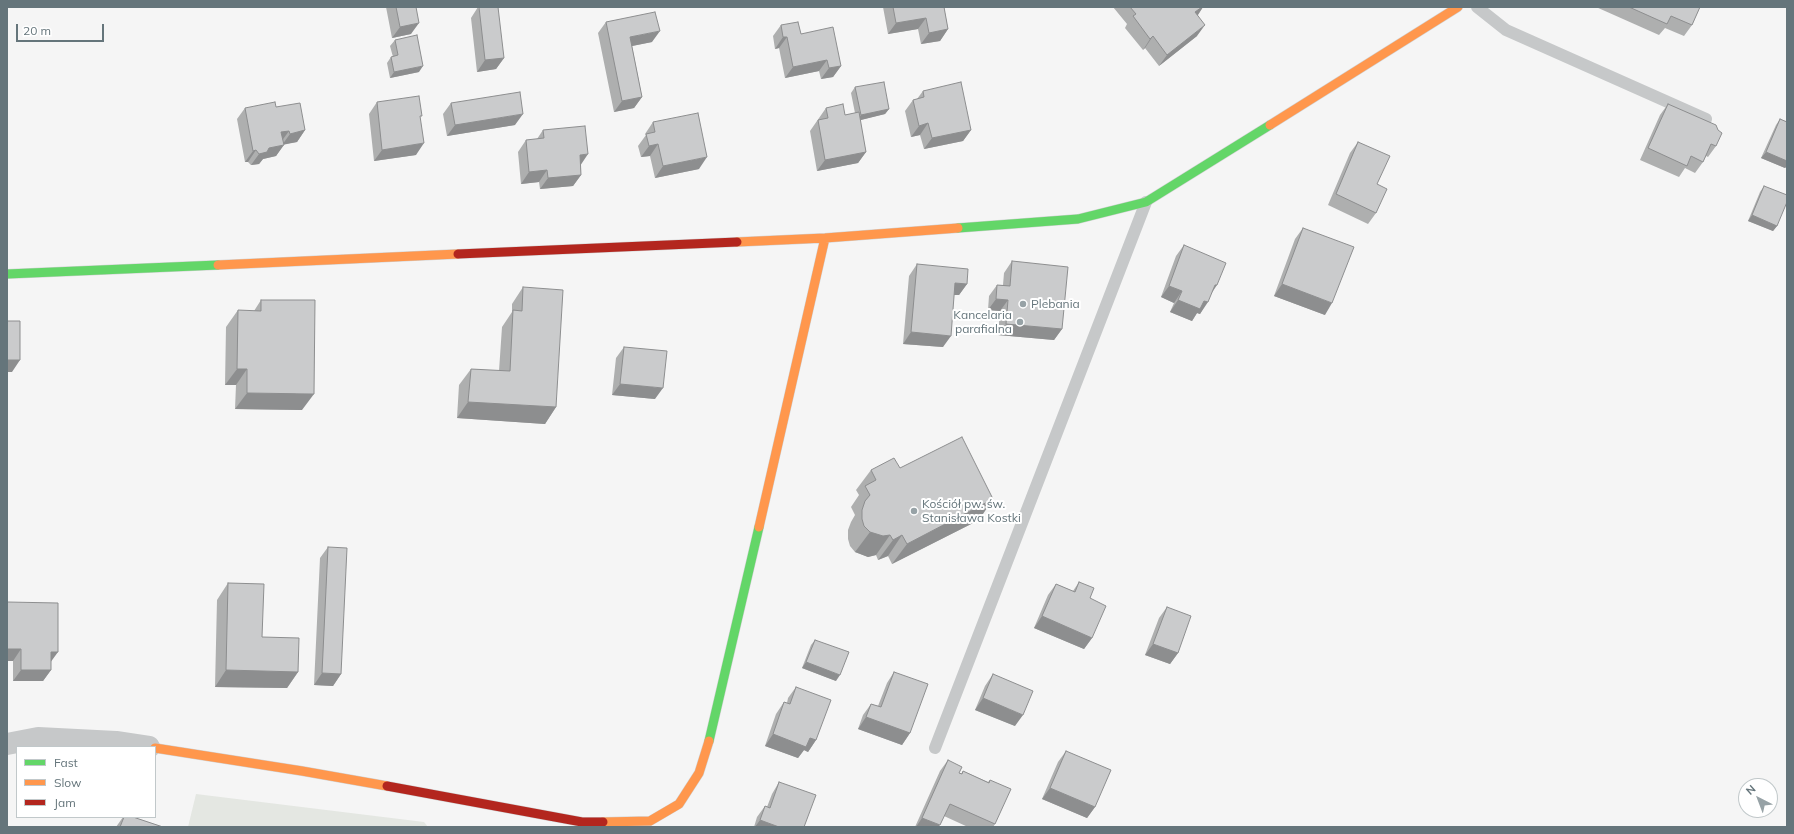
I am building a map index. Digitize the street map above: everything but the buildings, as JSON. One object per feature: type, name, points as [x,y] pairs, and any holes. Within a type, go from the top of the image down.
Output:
[{"type":"street","points":[[7,274],[825,238],[1078,219],[1146,202],[1458,7]]},
{"type":"street","points":[[156,748],[302,771],[582,822],[653,824],[679,804],[699,773],[714,725],[825,238]]},
{"type":"street","points":[[7,744],[38,738],[116,742],[142,746]]},
{"type":"lane","points":[[1477,7],[1506,30],[1706,119]]},
{"type":"lane","points":[[935,748],[1146,202]]},
{"type":"shaded area","points":[[196,794],[424,822],[428,827],[188,827]]},
{"type":"traffic: fast","points":[[958,228],[1078,219],[1146,202],[1270,125]]},
{"type":"traffic: fast","points":[[7,274],[218,265]]},
{"type":"traffic: fast","points":[[709,741],[759,527]]},
{"type":"traffic: slow","points":[[1270,125],[1458,7]]},
{"type":"traffic: slow","points":[[737,242],[825,238],[958,228]]},
{"type":"traffic: slow","points":[[759,527],[825,238]]},
{"type":"traffic: slow","points":[[218,265],[458,254]]},
{"type":"traffic: slow","points":[[603,822],[650,821],[679,804],[699,773],[709,741]]},
{"type":"traffic: slow","points":[[156,748],[387,786]]},
{"type":"traffic: jam","points":[[458,254],[737,242]]},
{"type":"traffic: jam","points":[[387,786],[582,822],[603,822]]},
{"type":"place","name":"Plebania","points":[[1023,304]]},
{"type":"place","name":"Kancelaria parafialna","points":[[1020,322]]},
{"type":"place","name":"Kościół pw. św. Stanisława Kostki","points":[[914,511]]}]
